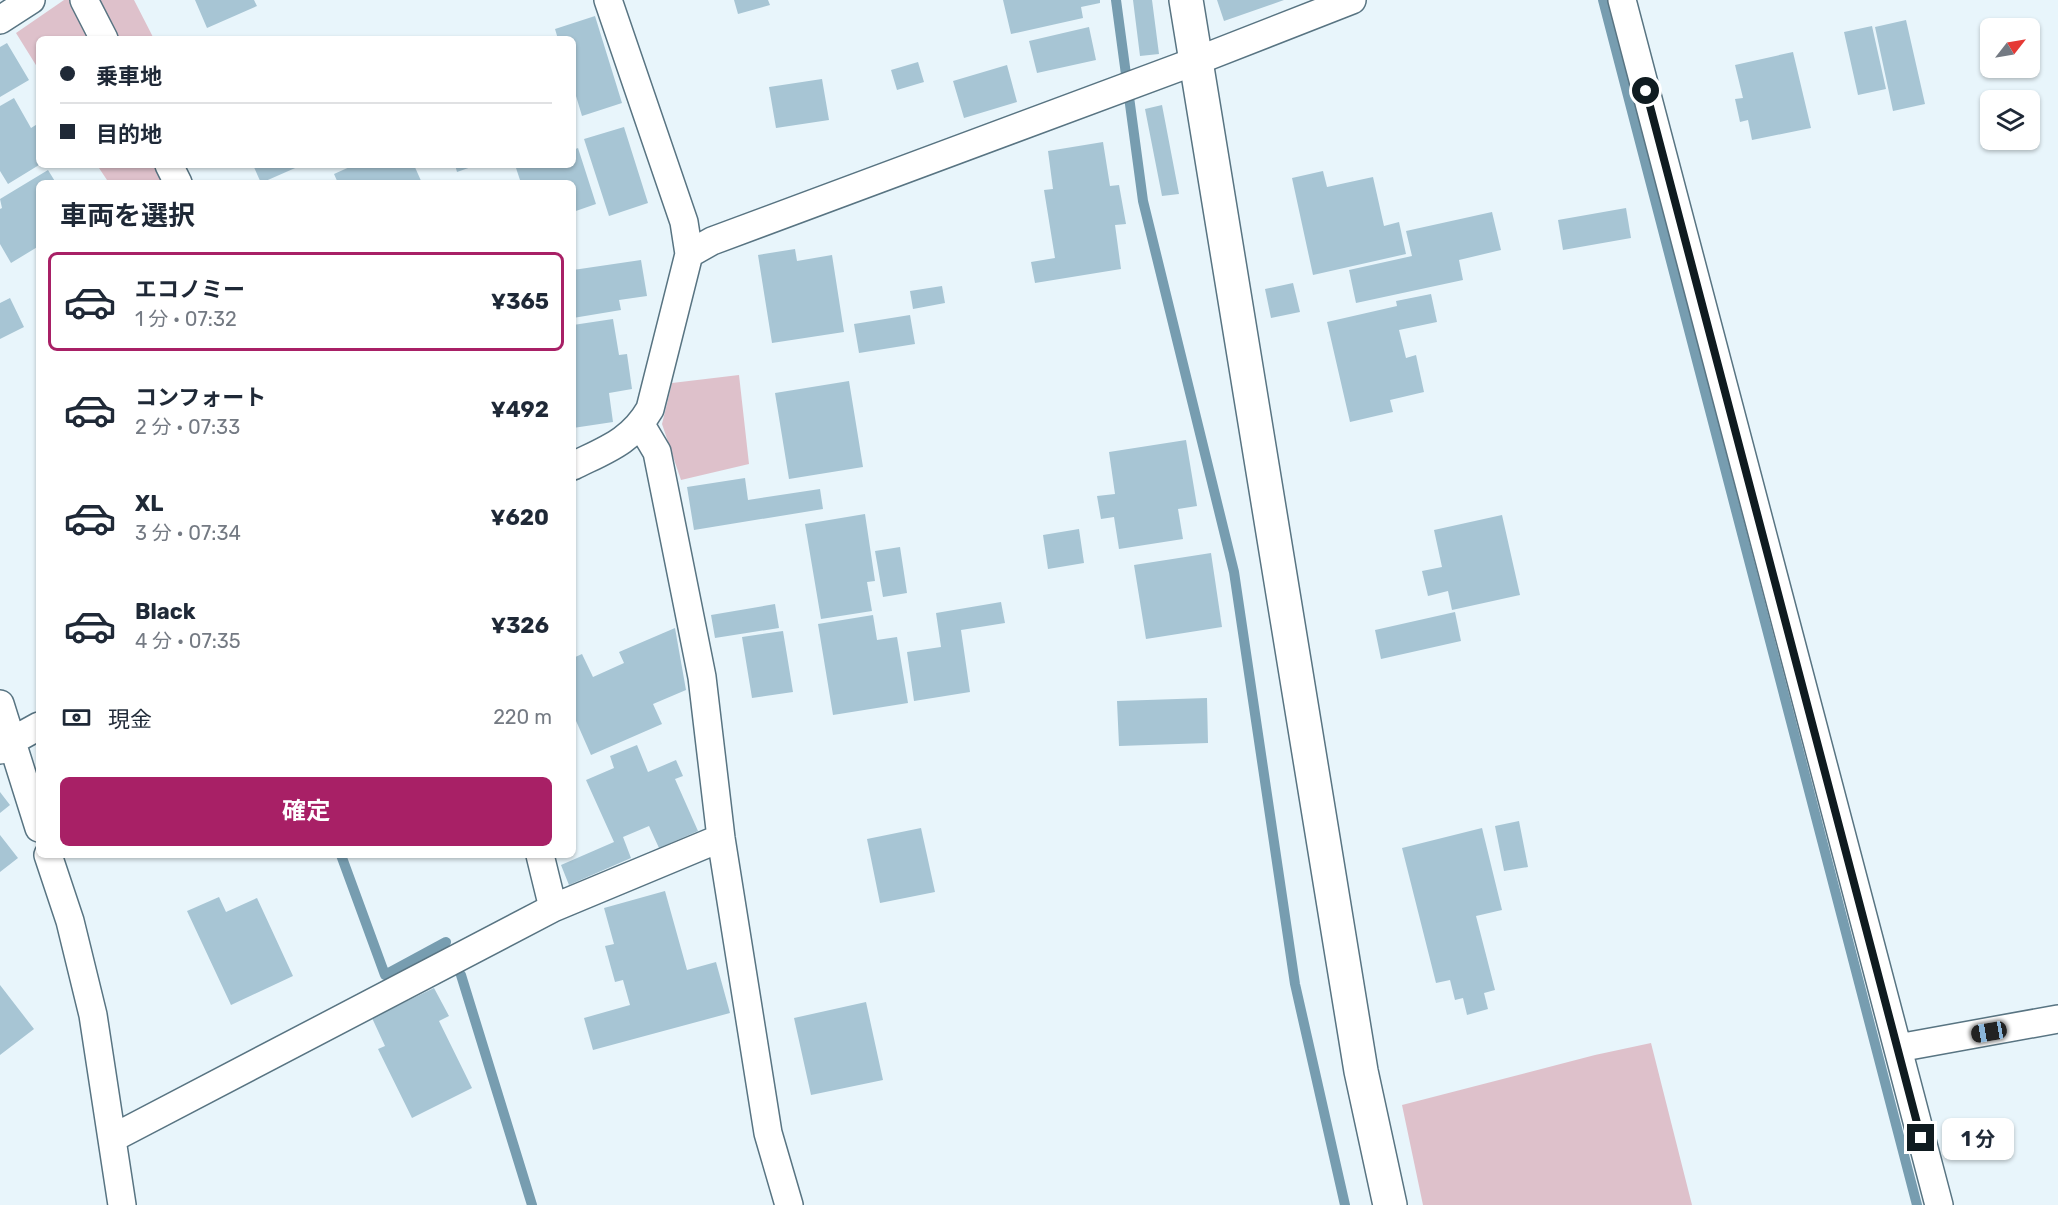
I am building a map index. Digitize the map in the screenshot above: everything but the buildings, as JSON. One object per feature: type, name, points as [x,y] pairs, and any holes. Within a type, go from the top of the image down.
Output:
[{"type":"street","points":[[0,20],[31,0]]},
{"type":"street","points":[[84,0],[102,36]]},
{"type":"street","points":[[576,464],[624,440],[641,425],[650,410],[689,254],[684,222],[608,0]]},
{"type":"street","points":[[1186,0],[1361,1071],[1390,1205]]},
{"type":"street","points":[[689,254],[712,241],[1128,87],[1352,0]]},
{"type":"street","points":[[1622,0],[1939,1205]]},
{"type":"street","points":[[641,425],[657,452],[702,677],[721,838],[768,1133],[789,1205]]},
{"type":"street","points":[[0,704],[5,746],[36,821]]},
{"type":"street","points":[[5,746],[36,728]]},
{"type":"street","points":[[113,1138],[553,908],[721,838]]},
{"type":"street","points":[[49,858],[70,921],[93,1015],[122,1205]]},
{"type":"street","points":[[541,858],[553,908]]},
{"type":"street","points":[[1898,1048],[2058,1019]]},
{"type":"shaded area","points":[[64,0],[134,0],[152,36],[36,36],[36,65],[16,33]]},
{"type":"shaded area","points":[[99,168],[160,168],[165,180],[107,180]]},
{"type":"shaded area","points":[[739,375],[749,464],[681,480],[662,424],[672,383]]},
{"type":"shaded area","points":[[1651,1043],[1692,1205],[1423,1205],[1402,1105],[1595,1055]]},
{"type":"waterway","points":[[1116,0],[1143,201],[1234,572],[1295,984],[1345,1205]]},
{"type":"waterway","points":[[1603,0],[1917,1205]]},
{"type":"waterway","points":[[342,858],[385,975],[446,942]]},
{"type":"waterway","points":[[461,975],[532,1205]]},
{"type":"route","points":[[1646,91],[1921,1138]]}]
